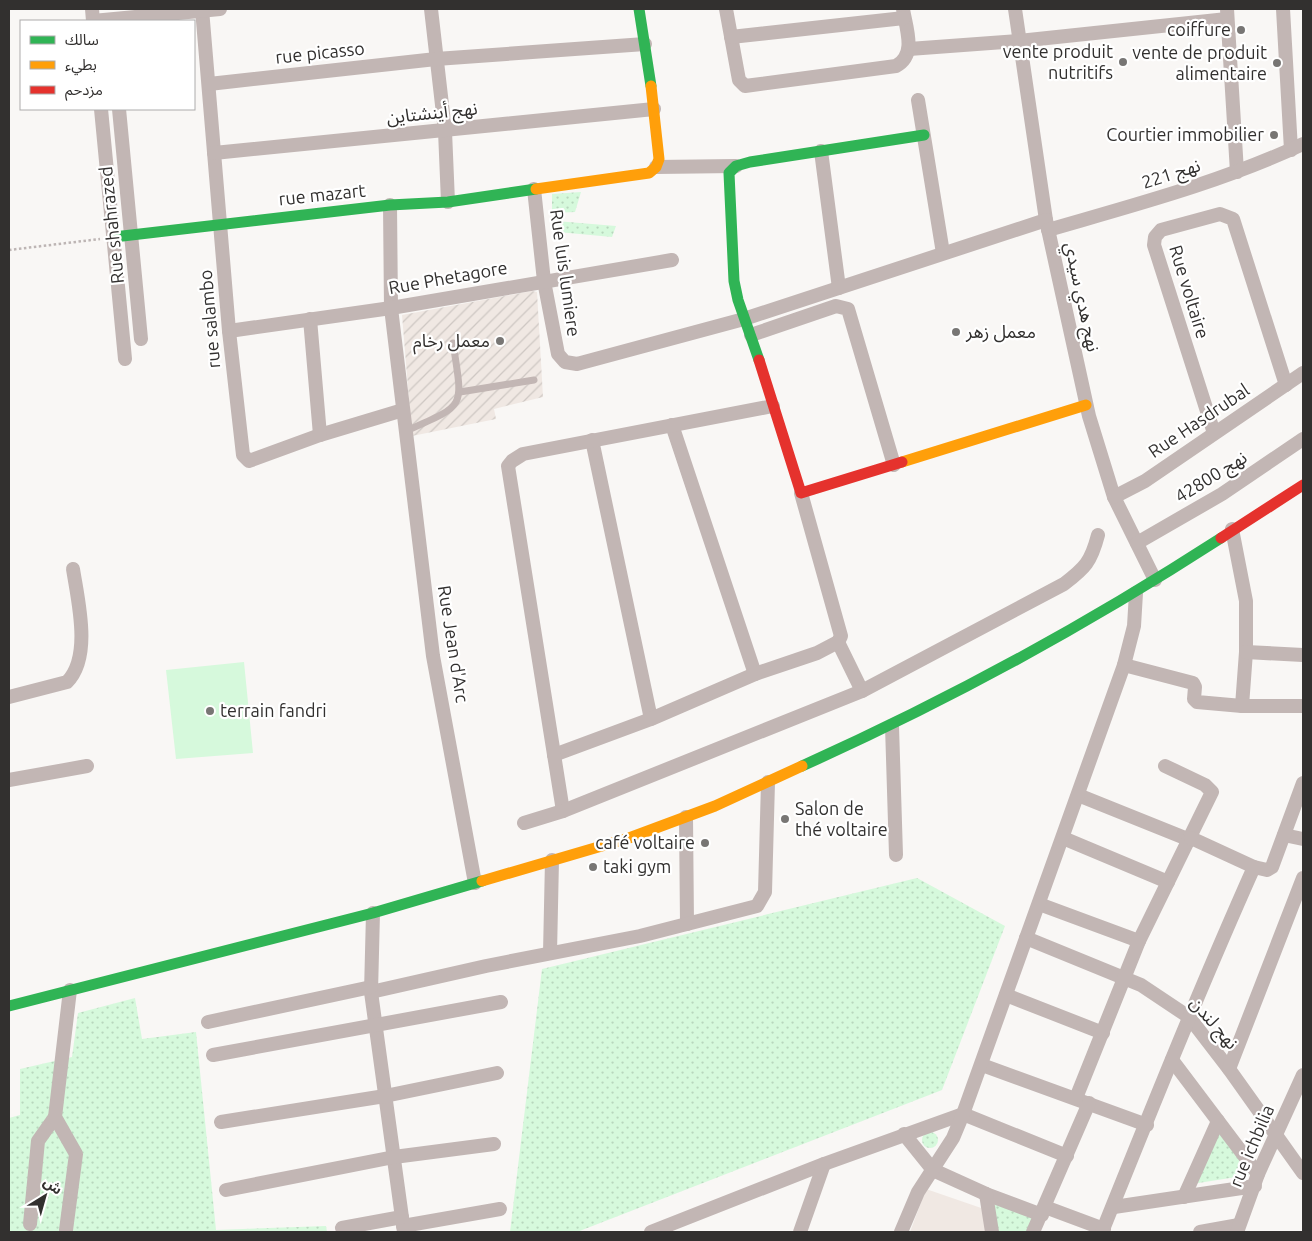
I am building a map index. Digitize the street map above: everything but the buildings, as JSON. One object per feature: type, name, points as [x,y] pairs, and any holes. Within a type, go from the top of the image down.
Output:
[{"type":"street","points":[[96,20],[110,16],[220,9]]},
{"type":"street","points":[[431,9],[445,131],[448,202]]},
{"type":"street","points":[[639,9],[646,44],[654,109],[659,159],[656,167],[736,166],[924,135]]},
{"type":"street","points":[[726,9],[731,37],[739,80],[745,86],[896,66],[907,56],[909,49],[904,13],[731,37]]},
{"type":"street","name":"نهج هدي سيدي","points":[[1015,9],[1047,225],[1086,405],[1114,497],[1156,580]]},
{"type":"street","points":[[1283,9],[1297,147]]},
{"type":"street","name":"rue salambo","points":[[202,10],[229,331],[242,455],[249,461],[320,435],[403,410]]},
{"type":"street","points":[[909,49],[1019,41],[1227,14],[1237,172]]},
{"type":"street","name":"rue picasso","points":[[209,84],[436,59],[646,44]]},
{"type":"street","points":[[918,100],[944,253]]},
{"type":"street","name":"نهج أينشتاين","points":[[214,153],[654,109]]},
{"type":"street","points":[[102,110],[125,359]]},
{"type":"street","name":"Rue shahrazed","points":[[119,110],[141,338]]},
{"type":"street","name":"نهج 221","points":[[839,288],[944,253],[1047,225],[1157,199],[1237,172],[1297,147]]},
{"type":"street","points":[[821,151],[839,288]]},
{"type":"street","points":[[554,755],[651,719],[755,674],[817,652],[838,642],[842,636],[801,494],[751,335],[744,319],[734,281],[728,188],[729,173],[736,166]]},
{"type":"street","name":"rue mazart","points":[[114,237],[390,205],[448,202],[650,173],[656,167]]},
{"type":"street","name":"Rue luis lumiere","points":[[534,189],[544,281],[558,354],[565,362],[577,364],[744,319],[839,288]]},
{"type":"street","name":"Rue Jean d'Arc","points":[[390,205],[391,308],[433,656],[475,883]]},
{"type":"street","name":"Rue voltaire","points":[[1214,433],[1154,245],[1155,237],[1161,230],[1220,214],[1233,219],[1286,385]]},
{"type":"street","name":"Rue Phetagore","points":[[229,331],[391,308],[672,260]]},
{"type":"street","points":[[751,335],[836,306],[848,309],[894,465]]},
{"type":"street","points":[[310,320],[320,435]]},
{"type":"street","name":"Rue Hasdrubal","points":[[1114,497],[1145,481],[1303,373]]},
{"type":"street","points":[[801,494],[1086,405]]},
{"type":"street","points":[[563,811],[508,466],[523,454],[773,406]]},
{"type":"street","points":[[672,425],[755,674]]},
{"type":"street","name":"نهج 42800","points":[[1137,543],[1222,494],[1303,439]]},
{"type":"street","points":[[592,440],[651,719]]},
{"type":"street","points":[[9,1006],[373,913],[629,838],[686,817],[892,726],[1136,593],[1232,529],[1303,485]]},
{"type":"street","points":[[1232,529],[1246,601],[1246,652],[1242,706]]},
{"type":"street","points":[[524,823],[563,811],[862,691],[1064,584],[1082,570],[1092,558],[1098,535]]},
{"type":"street","points":[[9,697],[66,682],[74,675],[81,641],[81,620],[73,569]]},
{"type":"street","points":[[900,1232],[918,1192],[953,1138],[964,1114],[1124,665],[1134,626],[1136,593]]},
{"type":"street","points":[[838,642],[862,691]]},
{"type":"street","points":[[1246,652],[1303,656]]},
{"type":"street","points":[[1124,665],[1193,683],[1195,687],[1194,699],[1197,702],[1242,706],[1303,706]]},
{"type":"street","points":[[892,726],[896,854]]},
{"type":"street","points":[[9,780],[87,766]]},
{"type":"street","points":[[1033,1232],[1067,1156],[1103,1033],[1139,941],[1212,792],[1205,785],[1165,766]]},
{"type":"street","points":[[208,1022],[640,936],[758,906],[765,892],[768,782]]},
{"type":"street","points":[[1078,795],[1190,839],[1254,867],[1267,870],[1272,867],[1303,783]]},
{"type":"street","points":[[686,817],[687,924]]},
{"type":"street","points":[[1284,834],[1303,839]]},
{"type":"street","points":[[1063,838],[1168,882]]},
{"type":"street","points":[[550,953],[552,860]]},
{"type":"street","points":[[904,1134],[932,1170],[986,1194],[1103,1230],[1114,1207],[1189,1017],[1254,867]]},
{"type":"street","points":[[1229,1069],[1303,878]]},
{"type":"street","points":[[1039,904],[1139,941]]},
{"type":"street","points":[[373,913],[371,990],[403,1225]]},
{"type":"street","name":"نهج لندن","points":[[1026,938],[1125,977],[1156,993],[1189,1017],[1278,1135],[1303,1173]]},
{"type":"street","points":[[30,1224],[38,1141],[55,1117],[70,990]]},
{"type":"street","points":[[1006,995],[1103,1033]]},
{"type":"street","points":[[213,1055],[502,1002]]},
{"type":"street","points":[[1114,1207],[1184,1196],[1256,1180],[1218,1121],[1172,1060]]},
{"type":"street","points":[[982,1065],[1083,1100],[1147,1125]]},
{"type":"street","points":[[221,1122],[385,1096],[497,1072]]},
{"type":"street","name":"rue ichbilia","points":[[1238,1228],[1256,1180],[1278,1135],[1303,1075]]},
{"type":"street","points":[[652,1232],[824,1164],[964,1114],[1067,1156]]},
{"type":"street","points":[[55,1117],[76,1154],[66,1230]]},
{"type":"street","points":[[1184,1196],[1218,1121]]},
{"type":"street","points":[[226,1190],[394,1157],[494,1144]]},
{"type":"street","points":[[800,1232],[824,1164]]},
{"type":"street","points":[[986,1194],[992,1232]]},
{"type":"street","points":[[342,1228],[403,1225],[500,1209]]},
{"type":"street","points":[[1200,1232],[1238,1228]]},
{"type":"lane","points":[[406,431],[449,412],[457,402],[460,392],[453,343]]},
{"type":"lane","points":[[460,392],[534,380]]},
{"type":"path","points":[[9,250],[114,237]]},
{"type":"shaded area","name":"معمل رخام","points":[[532,291],[537,292],[543,397],[494,409],[496,419],[412,436],[402,315]]},
{"type":"shaded area","points":[[926,1189],[987,1210],[989,1232],[910,1232]]},
{"type":"green space","points":[[581,192],[575,212],[552,213],[552,194]]},
{"type":"green space","points":[[556,221],[616,226],[612,237],[558,232]]},
{"type":"green space","name":"terrain fandri","points":[[244,662],[253,753],[176,759],[166,670]]},
{"type":"green space","points":[[917,878],[1005,926],[942,1090],[577,1232],[510,1232],[542,969]]},
{"type":"green space","points":[[135,998],[142,1039],[196,1032],[216,1230],[326,1226],[327,1232],[9,1232],[9,1118],[20,1115],[20,1069],[72,1057],[78,1013]]},
{"type":"green space","points":[[1218,1128],[1249,1175],[1192,1184]]},
{"type":"green space","points":[[930,1132],[938,1140],[930,1148],[922,1140]]},
{"type":"green space","points":[[993,1203],[1033,1216],[1027,1232],[997,1232]]},
{"type":"traffic: fast","points":[[639,9],[651,86]]},
{"type":"traffic: fast","points":[[759,360],[738,300],[734,281],[729,173],[736,166],[750,162],[924,135]]},
{"type":"traffic: fast","points":[[114,237],[390,205],[448,202],[536,189]]},
{"type":"traffic: fast","points":[[802,766],[910,715],[1016,660],[1120,601],[1221,538]]},
{"type":"traffic: fast","points":[[9,1006],[373,913],[482,881]]},
{"type":"traffic: slow","points":[[536,189],[649,173],[656,167],[659,159],[651,86]]},
{"type":"traffic: slow","points":[[902,462],[1086,405]]},
{"type":"traffic: slow","points":[[482,881],[629,838],[715,806],[802,766]]},
{"type":"traffic: jam","points":[[759,360],[801,493],[902,462]]},
{"type":"traffic: jam","points":[[1221,538],[1303,485]]},
{"type":"place","name":"coiffure","points":[[1241,30]]},
{"type":"place","name":"vente produit nutritifs","points":[[1123,62]]},
{"type":"place","name":"vente de produit alimentaire","points":[[1277,63]]},
{"type":"place","name":"Courtier immobilier","points":[[1274,135]]},
{"type":"place","name":"معمل زهر","points":[[956,332]]},
{"type":"place","name":"معمل رخام","points":[[500,341]]},
{"type":"place","name":"terrain fandri","points":[[210,711]]},
{"type":"place","name":"Salon de thé voltaire","points":[[785,819]]},
{"type":"place","name":"café voltaire","points":[[705,843]]},
{"type":"place","name":"taki gym","points":[[593,867]]}]
